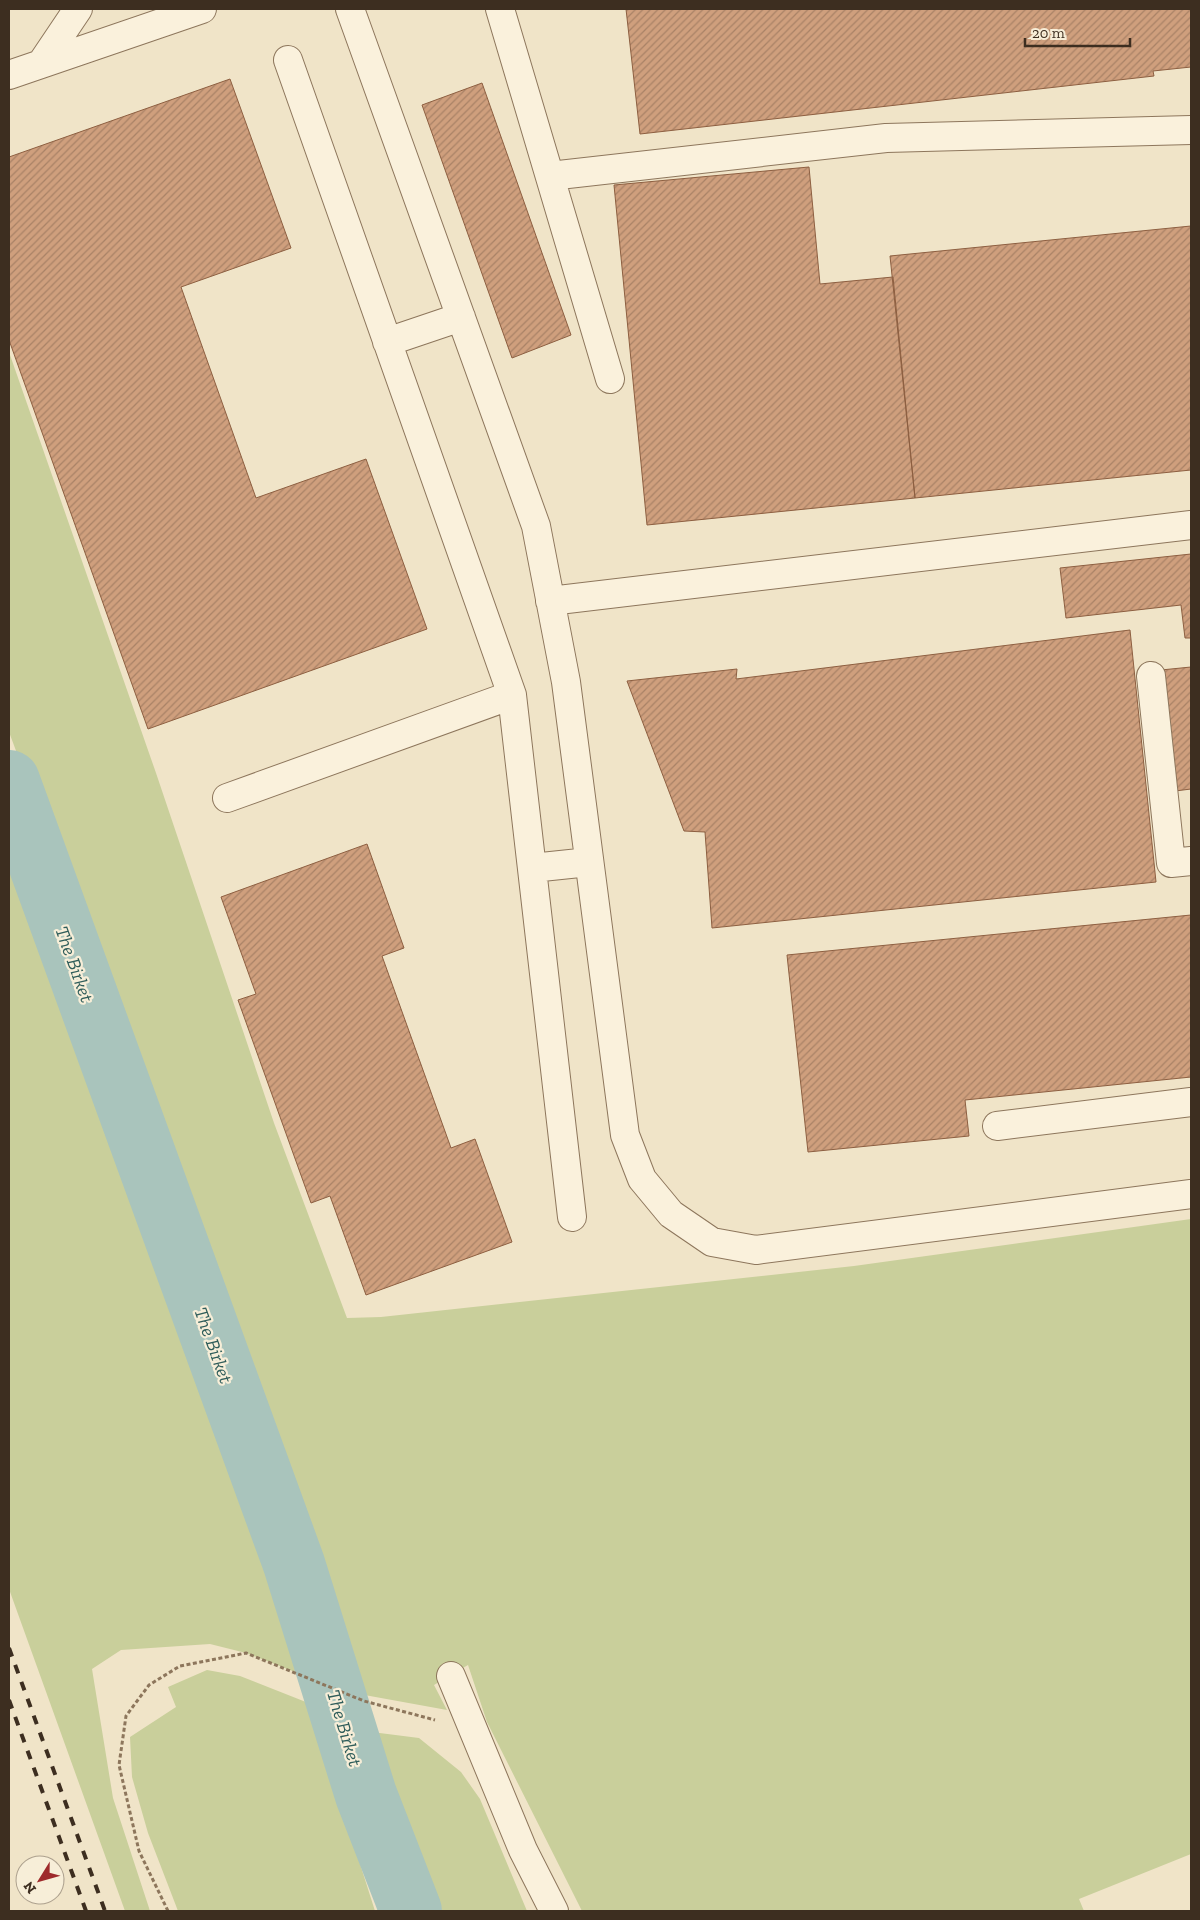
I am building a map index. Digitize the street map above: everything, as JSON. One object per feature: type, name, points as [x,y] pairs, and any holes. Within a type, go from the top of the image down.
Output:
[{"type":"lane","points":[[41,64],[78,9]]},
{"type":"lane","points":[[9,75],[202,9]]},
{"type":"lane","points":[[350,9],[536,526],[566,682],[625,1135],[642,1179],[671,1214],[712,1242],[756,1250],[1191,1194]]},
{"type":"lane","points":[[500,9],[610,379]]},
{"type":"lane","points":[[288,60],[512,695],[572,1217]]},
{"type":"lane","points":[[550,176],[886,138],[1191,130]]},
{"type":"lane","points":[[387,342],[461,317]]},
{"type":"lane","points":[[550,602],[1191,525]]},
{"type":"lane","points":[[1151,676],[1171,863],[1191,861]]},
{"type":"lane","points":[[227,798],[512,695]]},
{"type":"lane","points":[[532,868],[589,862]]},
{"type":"lane","points":[[997,1126],[1191,1102]]},
{"type":"lane","points":[[451,1676],[523,1850],[554,1911]]},
{"type":"path","points":[[168,1911],[138,1851],[119,1765],[126,1716],[149,1685],[180,1666],[246,1653],[292,1670],[364,1701],[474,1731]]},
{"type":"green space","points":[[9,352],[156,773],[274,1123],[347,1318],[381,1317],[854,1266],[1191,1219],[1191,1854],[1079,1899],[1084,1911],[582,1911],[487,1722],[468,1665],[434,1685],[447,1710],[337,1690],[329,1658],[322,1586],[124,1040],[9,732]]},
{"type":"green space","points":[[9,842],[313,1679],[246,1653],[210,1644],[121,1650],[92,1669],[113,1798],[150,1911],[125,1911],[9,1589]]},
{"type":"green space","points":[[207,1670],[240,1676],[316,1706],[320,1738],[375,1911],[178,1911],[148,1833],[132,1777],[130,1737],[176,1707],[168,1687]]},
{"type":"green space","points":[[356,1730],[419,1738],[461,1772],[480,1799],[527,1911],[423,1911]]},
{"type":"building","points":[[626,9],[1191,9],[1191,67],[1153,71],[1154,76],[640,134]]},
{"type":"building","points":[[230,79],[291,248],[181,287],[256,498],[366,459],[427,629],[148,729],[9,340],[9,157]]},
{"type":"building","points":[[482,83],[571,335],[512,358],[422,105]]},
{"type":"building","points":[[809,167],[820,284],[893,277],[915,498],[647,525],[614,185]]},
{"type":"building","points":[[1191,226],[1191,470],[915,498],[890,256]]},
{"type":"building","points":[[1191,554],[1191,638],[1185,638],[1181,605],[1066,618],[1060,568]]},
{"type":"building","points":[[1130,630],[1156,882],[712,928],[705,832],[684,831],[627,681],[737,669],[736,679]]},
{"type":"building","points":[[1191,667],[1191,789],[1175,791],[1161,670]]},
{"type":"building","points":[[367,844],[404,948],[382,956],[451,1148],[475,1139],[512,1242],[366,1295],[330,1196],[311,1203],[238,1000],[256,994],[221,897]]},
{"type":"building","points":[[1191,915],[1191,1077],[965,1100],[969,1136],[808,1152],[787,955]]},
{"type":"waterway","name":"The Birket","points":[[9,781],[294,1564],[366,1795],[411,1911]]},
{"type":"railway","points":[[9,1648],[105,1911]]},
{"type":"railway","points":[[9,1700],[86,1911]]}]
